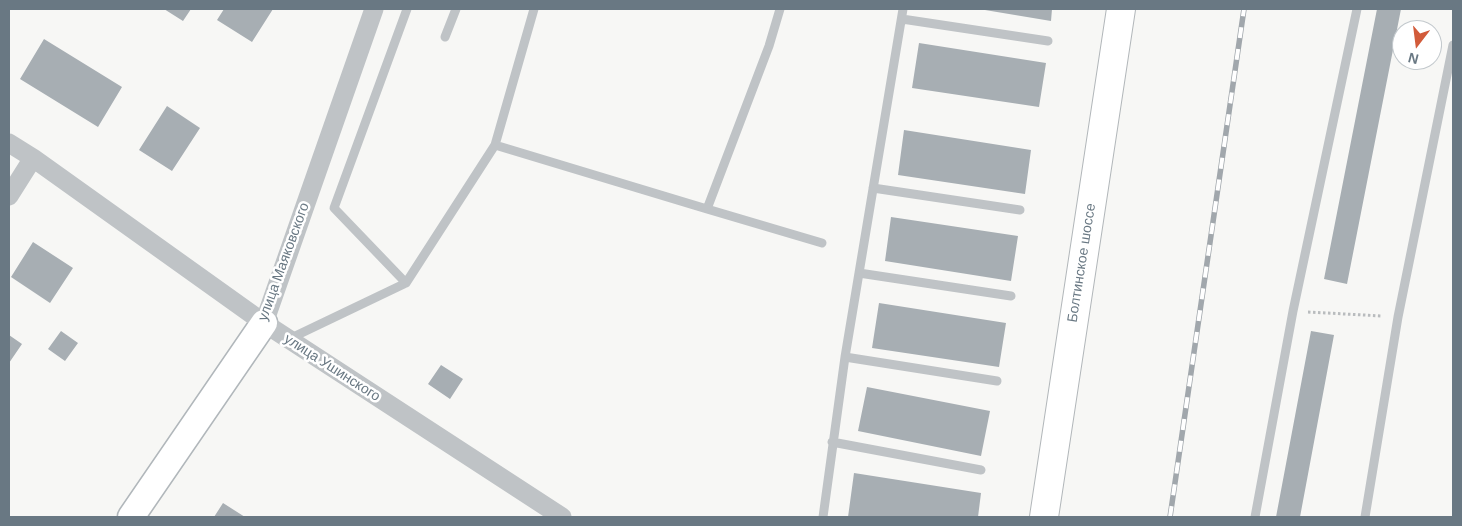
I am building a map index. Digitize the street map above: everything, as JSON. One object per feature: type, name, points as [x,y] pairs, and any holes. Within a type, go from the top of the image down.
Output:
[{"type":"main road","name":"Болтинское шоссе","points":[[1044,517],[1121,9]]},
{"type":"street","name":"улица Маяковского","points":[[131,517],[264,323],[374,9]]},
{"type":"street","name":"улица Ушинского","points":[[9,143],[33,158],[289,340],[562,517]]},
{"type":"street","points":[[9,196],[33,158]]},
{"type":"lane","points":[[406,283],[334,208],[408,9]]},
{"type":"lane","points":[[445,37],[456,9]]},
{"type":"lane","points":[[289,340],[406,283],[495,145],[534,9]]},
{"type":"lane","points":[[707,210],[769,46],[780,9]]},
{"type":"lane","points":[[823,517],[832,442],[903,9]]},
{"type":"lane","points":[[1254,517],[1293,310],[1357,9]]},
{"type":"lane","points":[[902,19],[1048,41]]},
{"type":"lane","points":[[1365,517],[1398,317],[1453,45]]},
{"type":"lane","points":[[495,145],[822,243]]},
{"type":"lane","points":[[873,188],[1020,210]]},
{"type":"lane","points":[[859,273],[1011,296]]},
{"type":"lane","points":[[846,357],[997,381]]},
{"type":"lane","points":[[832,442],[981,470]]},
{"type":"path","points":[[1293,310],[1398,317]]},
{"type":"building","points":[[164,9],[191,9],[183,21]]},
{"type":"building","points":[[224,9],[273,9],[252,42],[217,20]]},
{"type":"building","points":[[979,9],[1052,9],[1051,21]]},
{"type":"building","points":[[1377,9],[1401,9],[1399,20],[1392,20],[1392,55],[1347,284],[1324,279]]},
{"type":"building","points":[[44,39],[122,87],[98,127],[20,79]]},
{"type":"building","points":[[919,43],[1046,63],[1039,107],[912,88]]},
{"type":"building","points":[[167,106],[200,128],[172,171],[139,150]]},
{"type":"building","points":[[904,130],[1031,150],[1025,194],[898,175]]},
{"type":"building","points":[[891,217],[1018,236],[1011,281],[885,261]]},
{"type":"building","points":[[33,242],[73,268],[50,303],[11,277]]},
{"type":"building","points":[[879,303],[1006,323],[999,367],[872,348]]},
{"type":"building","points":[[61,331],[78,343],[65,361],[48,349]]},
{"type":"building","points":[[1311,331],[1334,335],[1300,517],[1276,517]]},
{"type":"building","points":[[9,335],[22,344],[9,363]]},
{"type":"building","points":[[441,365],[463,379],[450,399],[428,384]]},
{"type":"building","points":[[867,387],[990,411],[981,456],[858,431]]},
{"type":"building","points":[[854,473],[981,493],[978,517],[848,517]]},
{"type":"building","points":[[223,503],[245,517],[214,517]]},
{"type":"railway","points":[[1170,517],[1244,9]]}]
